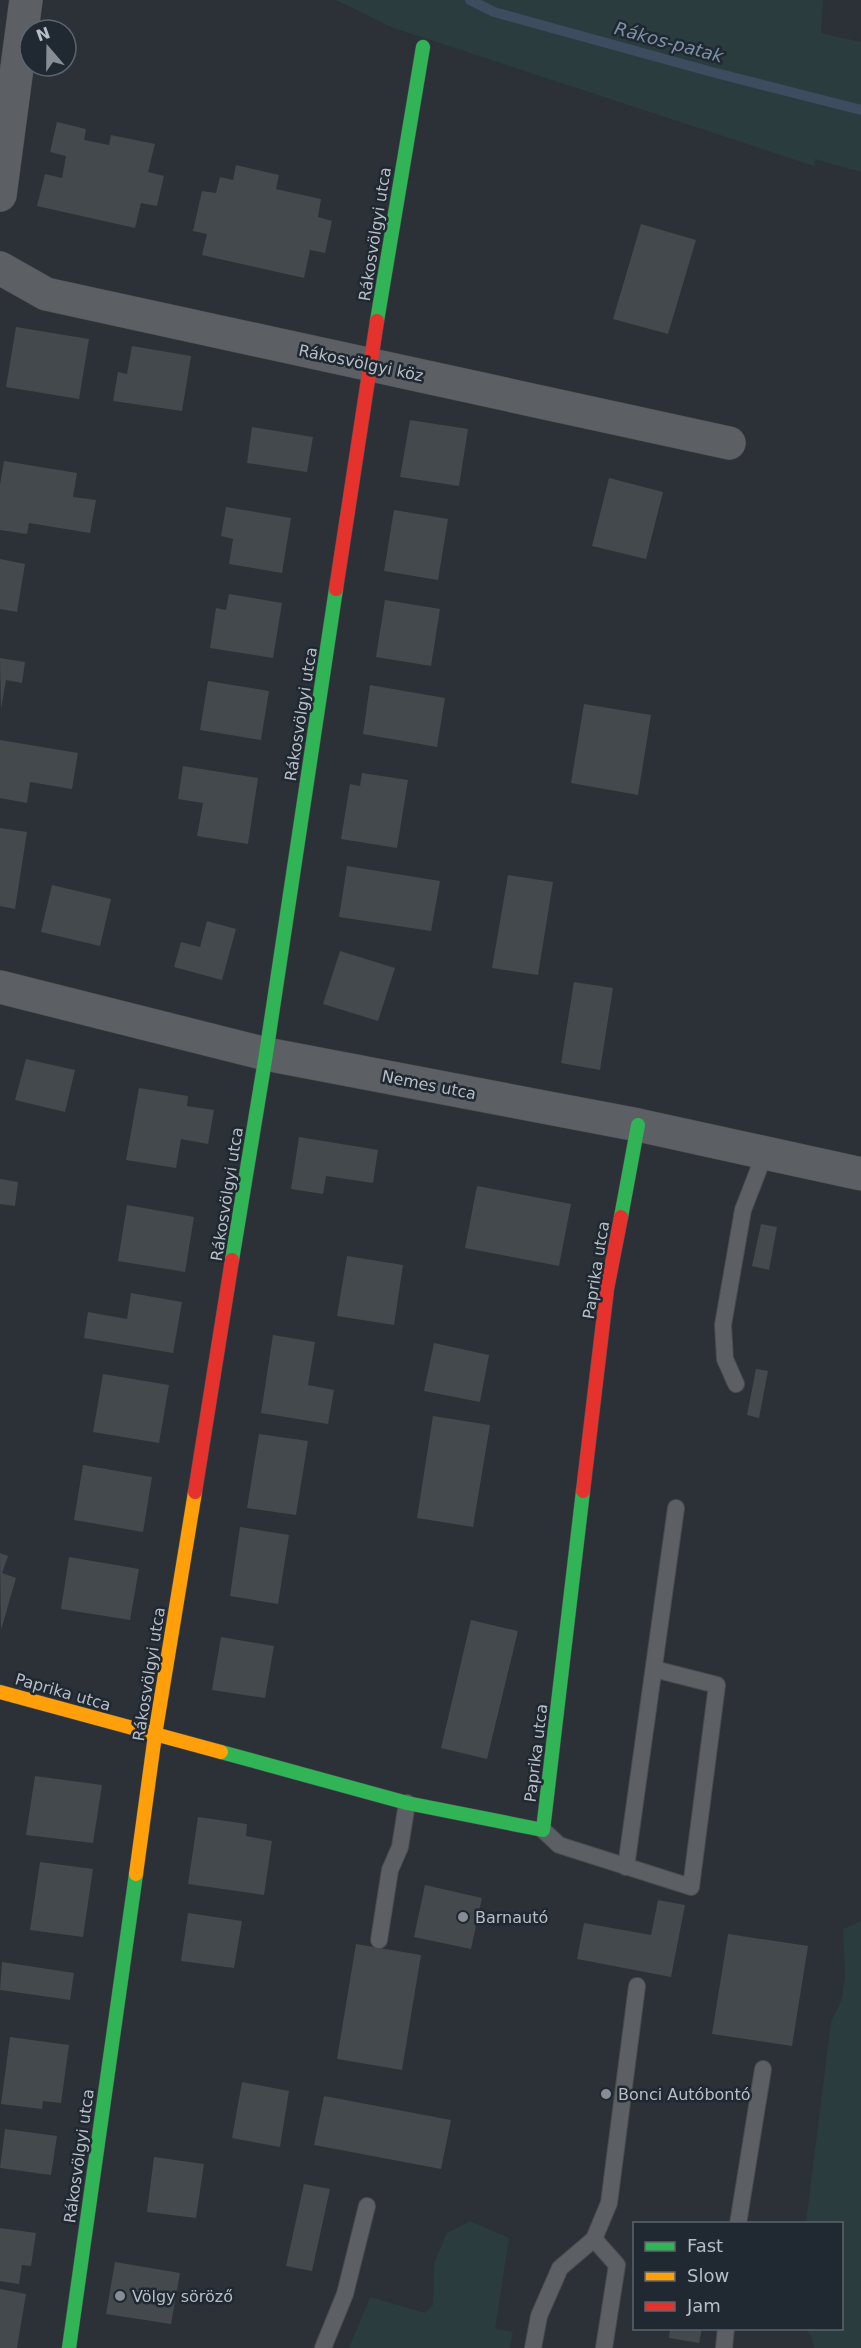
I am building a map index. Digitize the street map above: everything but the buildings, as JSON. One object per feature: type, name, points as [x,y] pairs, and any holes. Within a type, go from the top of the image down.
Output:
[{"type":"street","points":[[0,195],[26,0]]},
{"type":"street","name":"Rákosvölgyi utca","points":[[69,2348],[155,1735],[266,1054],[370,365],[423,47]]},
{"type":"street","name":"Rákosvölgyi köz","points":[[0,268],[46,294],[729,443]]},
{"type":"street","name":"Nemes utca","points":[[0,987],[266,1054],[638,1125],[861,1174]]},
{"type":"street","name":"Paprika utca","points":[[0,1692],[407,1803],[543,1830],[607,1289],[638,1125]]},
{"type":"lane","points":[[736,1384],[725,1359],[723,1325],[743,1210],[765,1153]]},
{"type":"lane","points":[[626,1867],[676,1508]]},
{"type":"lane","points":[[543,1830],[559,1845],[691,1887],[717,1685],[654,1670]]},
{"type":"lane","points":[[380,1940],[390,1870],[400,1847],[407,1803]]},
{"type":"lane","points":[[533,2348],[538,2316],[560,2268],[594,2240],[609,2203],[637,1986]]},
{"type":"lane","points":[[738,2222],[763,2069]]},
{"type":"lane","points":[[323,2348],[345,2294],[367,2206]]},
{"type":"lane","points":[[594,2240],[617,2265],[604,2348]]},
{"type":"lane","points":[[724,2348],[726,2330]]},
{"type":"shaded area","points":[[336,0],[823,0],[821,33],[861,42],[861,172],[815,159],[814,166],[391,27]]},
{"type":"shaded area","points":[[861,1921],[861,2348],[814,2348],[811,2335],[807,2330],[843,2330],[843,2222],[806,2222],[831,2022],[842,1999],[845,1975],[843,1929]]},
{"type":"shaded area","points":[[470,2221],[509,2238],[495,2329],[513,2332],[510,2348],[349,2348],[370,2297],[425,2313],[433,2305],[434,2263],[447,2233]]},
{"type":"waterway","name":"Rákos-patak","points":[[470,0],[494,12],[861,110]]},
{"type":"traffic: fast","points":[[377,321],[423,47]]},
{"type":"traffic: fast","points":[[232,1260],[266,1054],[336,589]]},
{"type":"traffic: fast","points":[[621,1217],[638,1125]]},
{"type":"traffic: fast","points":[[221,1752],[407,1803],[543,1830],[583,1491]]},
{"type":"traffic: fast","points":[[69,2348],[136,1874]]},
{"type":"traffic: slow","points":[[136,1874],[155,1735],[195,1492]]},
{"type":"traffic: slow","points":[[0,1692],[221,1752]]},
{"type":"traffic: jam","points":[[336,589],[377,321]]},
{"type":"traffic: jam","points":[[583,1491],[607,1289],[621,1217]]},
{"type":"traffic: jam","points":[[195,1492],[232,1260]]},
{"type":"place","name":"Barnautó","points":[[463,1917]]},
{"type":"place","name":"Bonci Autóbontó","points":[[606,2094]]},
{"type":"place","name":"Völgy söröző","points":[[120,2296]]}]
